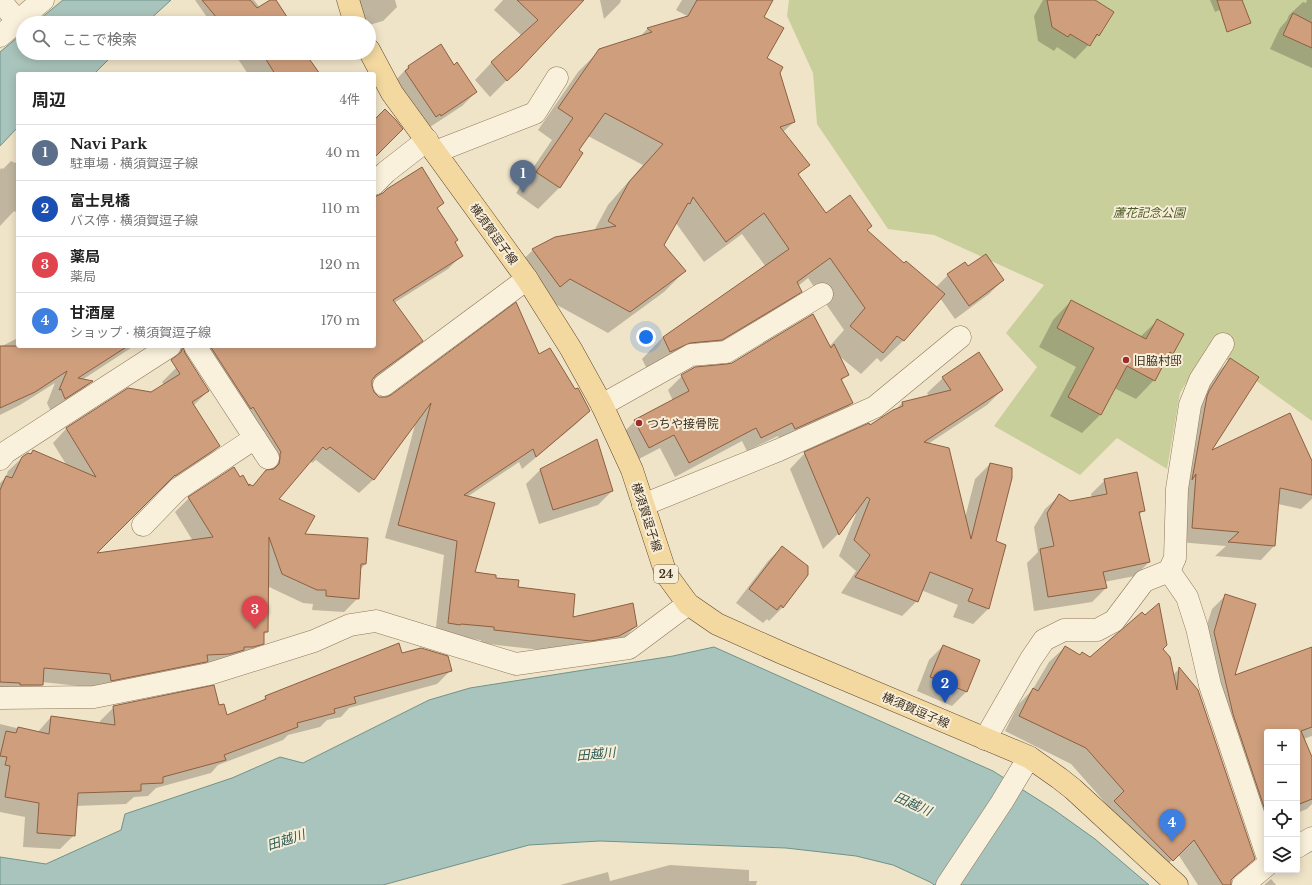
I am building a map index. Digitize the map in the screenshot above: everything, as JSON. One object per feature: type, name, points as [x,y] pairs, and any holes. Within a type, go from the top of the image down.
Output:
[{"type":"main road","points":[[348,0],[353,16]]},
{"type":"main road","name":"横須賀逗子線","points":[[374,60],[392,93],[527,279],[571,349],[602,405],[632,470],[666,574],[688,604],[717,624],[1028,757],[1073,789],[1177,885]]},
{"type":"street","points":[[0,0],[16,20]]},
{"type":"street","points":[[23,16],[43,0]]},
{"type":"street","points":[[0,36],[16,22]]},
{"type":"street","points":[[376,182],[386,172],[431,146],[535,113],[557,78]]},
{"type":"street","points":[[384,385],[527,279]]},
{"type":"street","points":[[602,405],[691,355],[726,352],[822,294]]},
{"type":"street","points":[[643,506],[779,450],[876,407],[960,337]]},
{"type":"street","points":[[985,739],[1030,659],[1044,640],[1064,630],[1097,630],[1114,621],[1144,581],[1169,570],[1175,558],[1177,489],[1190,405],[1200,380],[1223,344]]},
{"type":"street","points":[[0,458],[6,452],[164,348]]},
{"type":"street","points":[[196,348],[268,458]]},
{"type":"street","points":[[143,525],[178,489],[255,438]]},
{"type":"street","points":[[1169,570],[1187,597],[1197,628],[1210,685],[1264,846]]},
{"type":"street","points":[[0,698],[94,698],[209,674],[314,641],[350,625],[376,621],[516,664],[524,663],[629,648],[688,604]]},
{"type":"street","points":[[947,885],[1017,778],[1028,757]]},
{"type":"street","points":[[1300,845],[1312,838]]},
{"type":"street","points":[[1244,885],[1264,868]]},
{"type":"green space","name":"蘆花記念公園","points":[[789,0],[1312,0],[1312,421],[1216,352],[1207,349],[1180,393],[1167,469],[1117,438],[1080,475],[994,426],[1037,367],[1006,333],[1044,285],[934,235],[888,229],[817,124],[813,73],[787,16]]},
{"type":"water","points":[[63,0],[171,0],[154,16],[44,16]]},
{"type":"water","points":[[16,39],[16,60],[108,60],[96,72],[16,72],[16,129],[0,146],[0,52]]},
{"type":"water","name":"田越川","points":[[714,647],[993,771],[1053,809],[1095,839],[1149,885],[934,885],[893,865],[856,856],[786,848],[600,841],[529,845],[383,885],[0,885],[0,857],[46,864],[121,830],[125,814],[232,778],[280,757],[303,763],[429,700],[470,688],[673,656]]},
{"type":"building","points":[[202,0],[250,0],[257,8],[270,0],[276,0],[286,16],[215,16]]},
{"type":"building","points":[[517,0],[584,0],[507,81],[491,62],[538,20]]},
{"type":"building","points":[[697,0],[773,0],[764,17],[784,28],[767,58],[783,67],[780,73],[795,122],[780,127],[810,165],[798,174],[826,213],[850,195],[872,226],[867,230],[904,263],[906,261],[945,294],[904,341],[897,336],[883,353],[850,326],[865,308],[830,258],[797,282],[802,292],[722,340],[690,343],[670,352],[663,337],[789,249],[764,213],[726,242],[693,197],[664,245],[686,271],[630,312],[570,279],[560,287],[532,249],[555,237],[616,226],[608,221],[629,182],[663,144],[605,113],[579,150],[583,153],[560,188],[536,172],[573,118],[558,108],[599,49],[652,32],[647,28],[688,16]]},
{"type":"building","points":[[1047,0],[1095,0],[1114,12],[1099,36],[1097,34],[1090,46],[1070,34],[1068,37],[1052,27]]},
{"type":"building","points":[[1217,0],[1242,0],[1251,23],[1227,32]]},
{"type":"building","points":[[1293,13],[1312,23],[1312,48],[1283,35]]},
{"type":"building","points":[[441,44],[454,65],[457,62],[477,92],[441,116],[440,114],[436,117],[405,71],[409,68],[408,66]]},
{"type":"building","points":[[266,60],[310,60],[319,72],[274,72]]},
{"type":"building","points":[[385,109],[403,129],[376,156],[376,118]]},
{"type":"building","points":[[422,167],[444,203],[437,208],[458,240],[455,242],[463,256],[393,300],[423,341],[376,375],[372,380],[374,392],[379,397],[391,395],[516,302],[539,354],[550,348],[575,389],[578,388],[590,411],[536,457],[533,449],[464,495],[495,503],[475,572],[496,575],[496,578],[519,580],[518,587],[575,594],[573,617],[633,603],[637,626],[619,636],[591,641],[494,630],[494,627],[448,623],[457,541],[398,525],[431,403],[374,480],[330,447],[326,450],[323,447],[279,499],[315,516],[305,534],[368,538],[366,564],[361,564],[359,599],[326,596],[326,590],[317,590],[282,574],[269,537],[268,632],[264,632],[264,644],[253,647],[244,647],[244,650],[230,654],[207,655],[208,661],[206,662],[111,681],[110,674],[44,668],[43,685],[20,685],[20,683],[0,682],[0,490],[6,476],[12,478],[22,457],[28,453],[31,454],[33,450],[96,477],[66,428],[128,388],[151,392],[180,374],[171,360],[184,348],[185,353],[209,391],[192,402],[220,446],[175,475],[97,553],[213,537],[188,497],[234,467],[240,477],[243,475],[249,486],[249,484],[253,486],[266,470],[274,469],[279,464],[281,452],[253,407],[251,409],[211,348],[376,348],[376,196]]},
{"type":"building","points":[[986,254],[1004,280],[969,306],[947,274],[965,262],[968,266]]},
{"type":"building","name":"旧脇村邸","points":[[1071,300],[1146,339],[1157,319],[1184,334],[1173,354],[1170,352],[1155,381],[1127,366],[1101,415],[1068,397],[1094,348],[1057,328]]},
{"type":"building","points":[[813,314],[831,348],[834,344],[849,375],[841,379],[853,403],[795,429],[792,423],[761,438],[756,428],[689,463],[674,435],[649,448],[634,420],[689,391],[681,375],[695,367],[732,363]]},
{"type":"building","points":[[0,346],[16,346],[16,348],[125,348],[78,378],[93,381],[65,399],[61,389],[59,390],[67,371],[35,392],[0,408]]},
{"type":"building","points":[[979,352],[1003,390],[924,442],[949,448],[971,539],[990,463],[1012,468],[1012,478],[996,541],[1006,545],[989,609],[968,601],[973,589],[930,572],[918,602],[855,577],[870,555],[854,540],[870,499],[867,497],[839,535],[804,452],[869,423],[870,425],[893,410],[903,406],[902,402],[951,390],[942,377]]},
{"type":"building","points":[[1230,358],[1259,377],[1212,450],[1290,413],[1312,461],[1312,495],[1280,488],[1275,546],[1228,542],[1239,532],[1192,528],[1196,474],[1192,480],[1207,396]]},
{"type":"building","points":[[597,439],[613,491],[553,510],[540,469]]},
{"type":"building","points":[[1137,472],[1145,511],[1139,512],[1150,562],[1103,572],[1107,588],[1048,597],[1040,549],[1054,546],[1047,513],[1059,494],[1070,501],[1107,494],[1104,479]]},
{"type":"building","points":[[782,546],[808,566],[808,575],[783,608],[781,605],[777,610],[749,589]]},
{"type":"building","points":[[1225,594],[1256,604],[1235,675],[1312,647],[1312,727],[1301,731],[1312,757],[1312,799],[1300,804],[1300,729],[1264,729],[1264,807],[1233,714],[1214,632]]},
{"type":"building","points":[[1159,603],[1167,645],[1163,649],[1170,657],[1177,690],[1179,667],[1198,690],[1255,859],[1231,880],[1231,885],[1223,885],[1194,840],[1173,861],[1114,801],[1124,791],[1086,748],[1019,716],[1033,688],[1038,691],[1065,646],[1080,655],[1082,652],[1090,657],[1142,612],[1145,615]]},
{"type":"building","points":[[399,643],[402,653],[421,648],[448,656],[452,671],[354,697],[356,703],[334,709],[335,713],[297,723],[298,727],[224,755],[226,760],[163,777],[163,783],[141,784],[141,791],[78,793],[75,836],[37,833],[39,803],[5,797],[10,766],[5,765],[7,757],[0,756],[6,731],[16,733],[18,727],[49,734],[51,716],[115,725],[113,706],[214,685],[219,705],[224,704],[227,715],[266,699],[265,696]]},
{"type":"building","points":[[943,645],[980,660],[967,692],[930,677]]},
{"type":"place","name":"Navi Park","points":[[523,193]]},
{"type":"place","name":"旧脇村邸","points":[[1126,360]]},
{"type":"place","name":"つちや接骨院","points":[[639,423]]},
{"type":"place","name":"薬局","points":[[255,629]]},
{"type":"place","name":"富士見橋","points":[[945,703]]},
{"type":"place","name":"甘酒屋","points":[[1172,842]]}]
